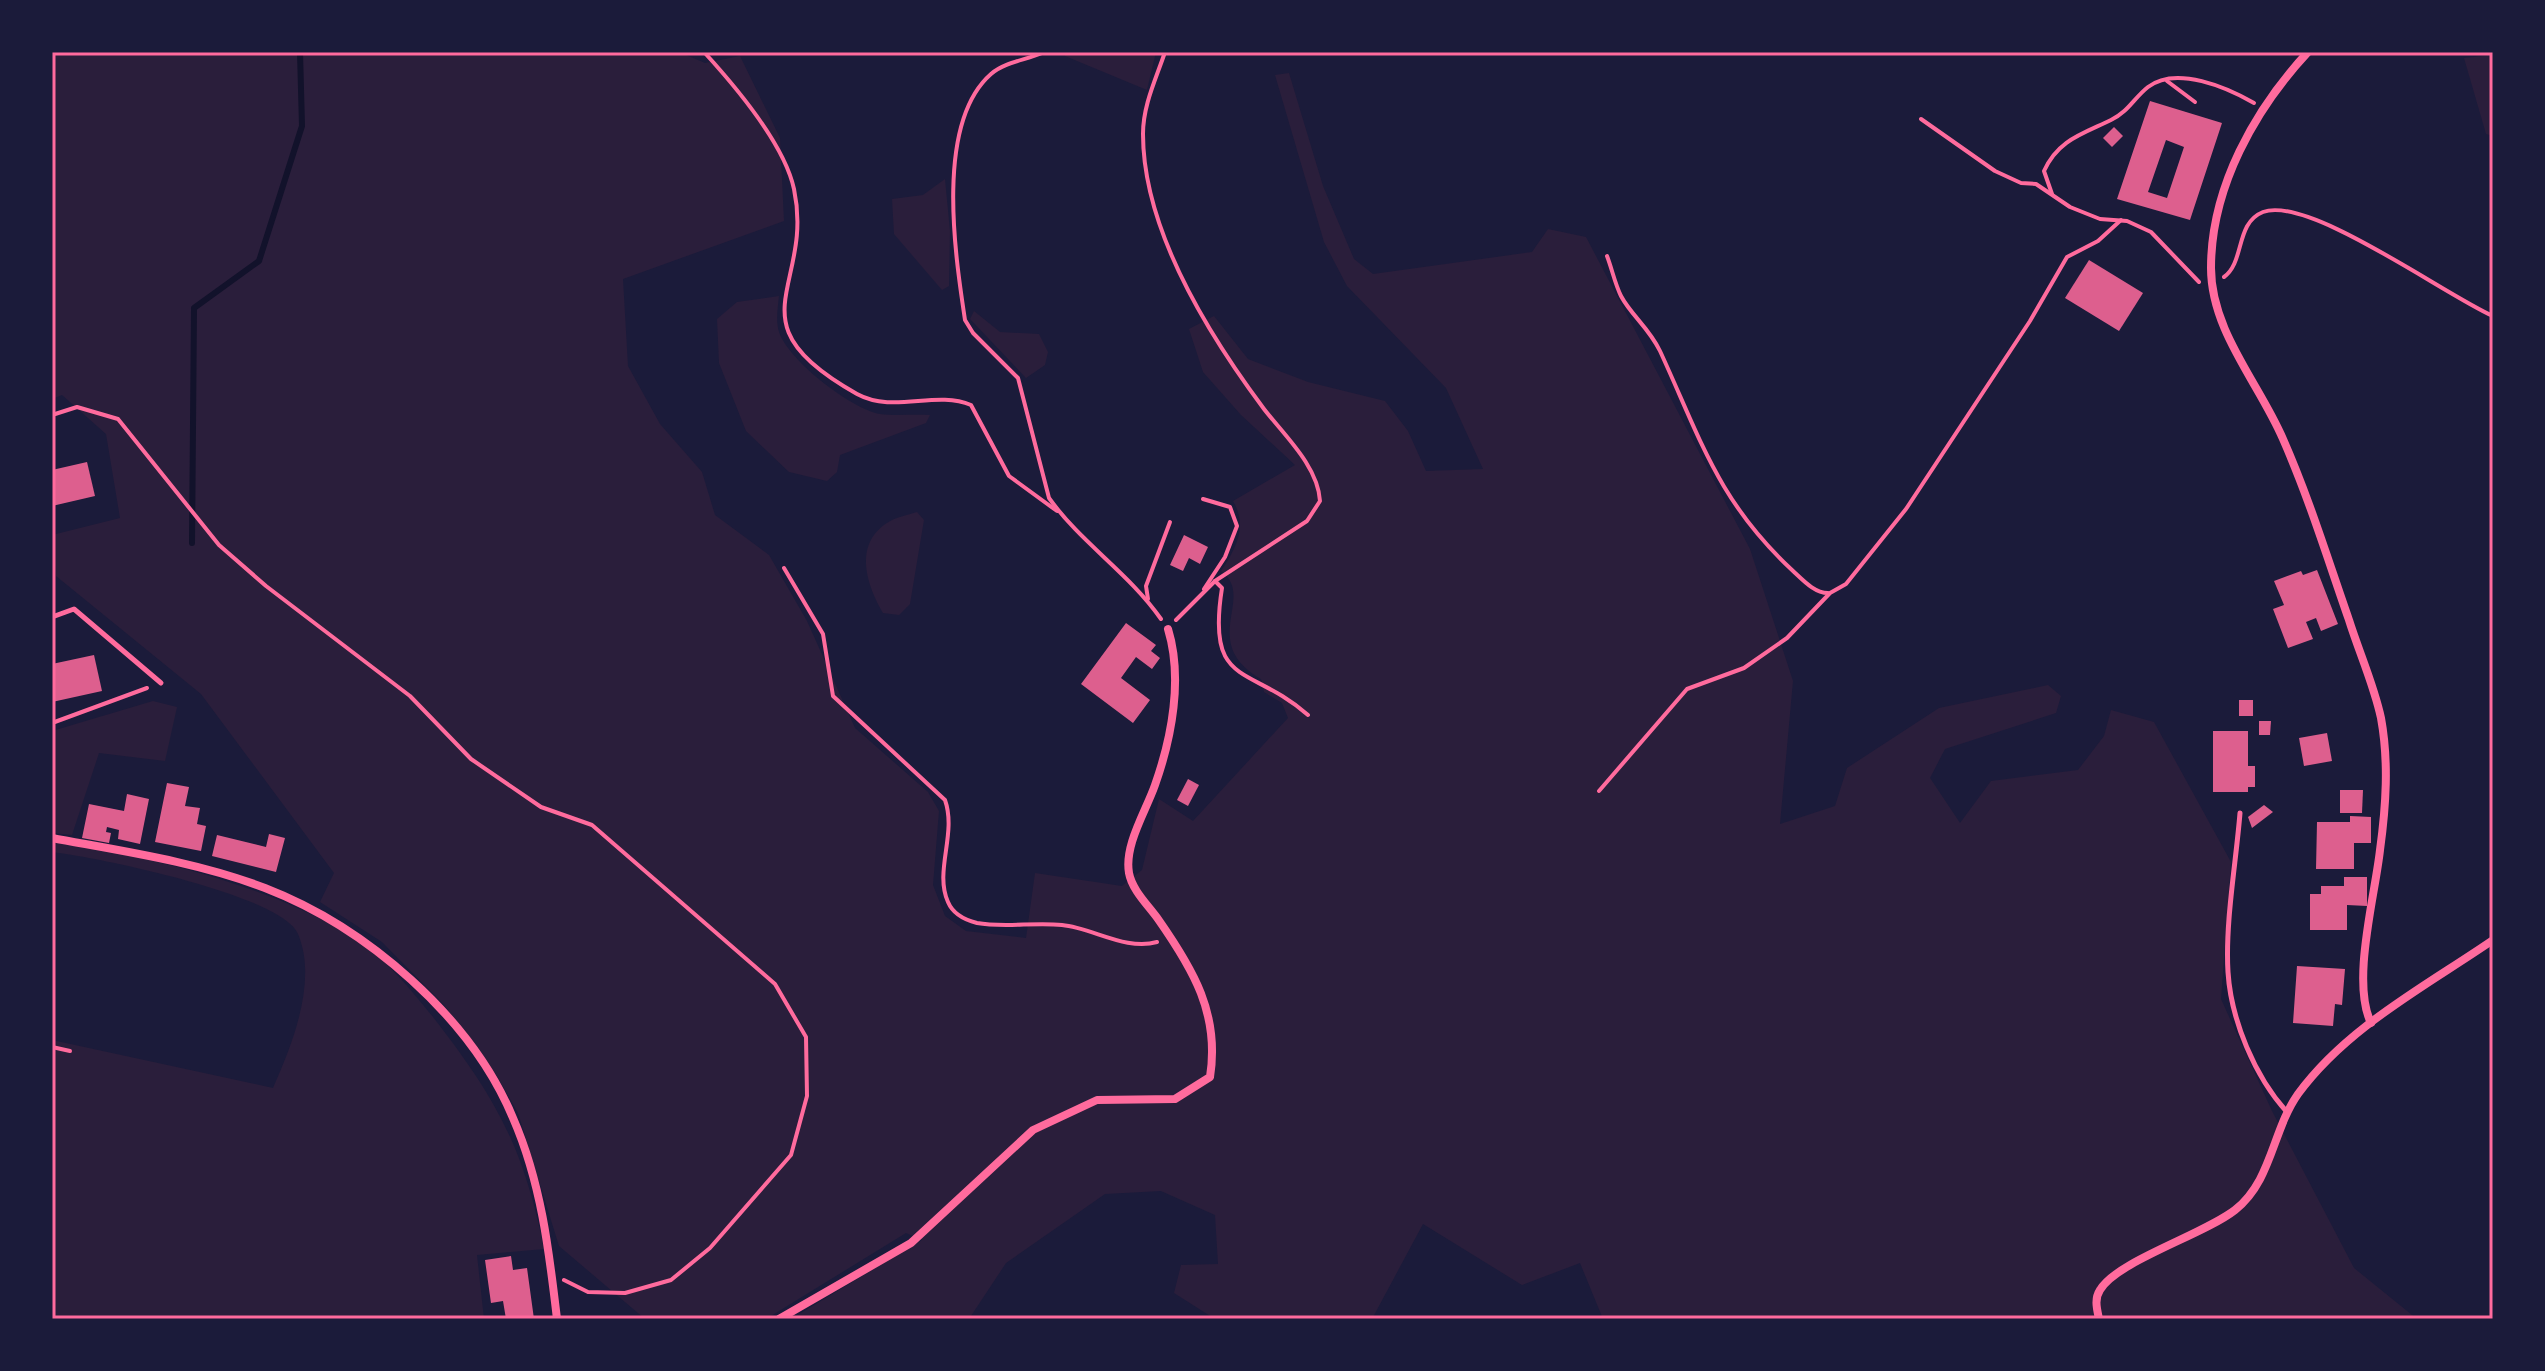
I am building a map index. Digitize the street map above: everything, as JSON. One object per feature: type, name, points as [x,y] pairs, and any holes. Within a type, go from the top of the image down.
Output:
[{"type":"street","points":[[2308,52],[2262,107],[2239,154],[2216,225],[2213,285],[2232,345],[2268,408],[2295,467],[2380,714],[2387,770],[2385,803],[2363,991],[2371,1023]]},
{"type":"street","points":[[779,1319],[911,1243],[1033,1130],[1097,1100],[1175,1099],[1210,1077],[1213,1056],[1206,1007],[1192,969],[1137,892],[1128,865],[1135,837],[1156,783],[1174,700],[1176,657],[1168,629]]},
{"type":"street","points":[[52,838],[169,861],[263,887],[336,920],[406,974],[466,1042],[492,1078],[513,1116],[541,1204],[557,1319]]},
{"type":"street","points":[[2099,1319],[2096,1299],[2099,1291],[2118,1272],[2212,1226],[2245,1202],[2262,1178],[2287,1112],[2330,1057],[2371,1023],[2493,940]]},
{"type":"lane","points":[[52,617],[74,609],[161,683]]},
{"type":"lane","points":[[2240,813],[2228,973],[2240,1026],[2267,1090],[2287,1112]]},
{"type":"path","points":[[704,52],[732,83],[778,152],[793,187],[797,238],[784,313],[792,342],[859,395],[880,402],[951,401],[971,405],[1009,476],[1060,513],[1148,600],[1168,629],[1215,581],[1307,521],[1320,501],[1320,490],[1316,478],[1252,393],[1177,268],[1145,169],[1143,131],[1149,96],[1165,52]]},
{"type":"path","points":[[1042,53],[1009,63],[982,82],[969,107],[959,140],[954,204],[965,320],[973,333],[1018,378],[1043,484],[1060,513]]},
{"type":"path","points":[[2053,196],[2044,171],[2059,146],[2128,109],[2149,86],[2165,79],[2205,80],[2262,107]]},
{"type":"path","points":[[2165,79],[2195,102]]},
{"type":"path","points":[[2128,109],[2138,113]]},
{"type":"path","points":[[1921,119],[1995,171],[2021,183],[2036,184],[2100,219],[2121,220],[2151,232],[2185,271],[2202,285],[2213,285],[2230,272],[2244,230],[2261,212],[2278,210],[2324,221],[2493,316]]},
{"type":"path","points":[[1599,791],[1687,689],[1744,668],[1787,638],[1830,593],[1846,584],[1906,509],[2030,321],[2067,257],[2098,241],[2121,220]]},
{"type":"path","points":[[1607,256],[1621,296],[1652,338],[1685,413],[1739,514],[1757,537],[1803,580],[1820,593],[1830,593]]},
{"type":"path","points":[[52,415],[77,407],[118,419],[219,545],[266,586],[410,696],[471,759],[541,807],[592,825],[775,984],[806,1037],[807,1096],[791,1155],[710,1248],[671,1280],[625,1293],[588,1292],[552,1273]]},
{"type":"path","points":[[1200,595],[1225,557],[1237,526],[1230,507],[1203,499]]},
{"type":"path","points":[[1148,600],[1146,586],[1170,522]]},
{"type":"path","points":[[784,568],[812,610],[823,634],[833,696],[945,800],[951,816],[944,887],[949,905],[960,917],[978,923],[1064,925],[1143,946],[1170,938]]},
{"type":"path","points":[[1215,581],[1222,588],[1218,624],[1222,653],[1228,662],[1237,673],[1294,702],[1308,715]]},
{"type":"path","points":[[52,723],[161,683]]},
{"type":"path","points":[[52,1047],[70,1051]]},
{"type":"shaded area","points":[[52,52],[679,52],[705,63],[740,56],[780,138],[784,221],[623,279],[628,366],[660,424],[702,472],[715,515],[769,555],[807,621],[855,728],[928,792],[939,811],[933,885],[945,916],[966,931],[1026,938],[1035,873],[1122,886],[1142,870],[1159,799],[1193,821],[1288,718],[1282,703],[1264,692],[1261,679],[1242,665],[1233,650],[1230,635],[1233,594],[1230,582],[1221,571],[1240,528],[1233,501],[1295,465],[1241,415],[1203,372],[1189,329],[1214,316],[1248,359],[1308,382],[1385,401],[1408,431],[1426,471],[1483,469],[1446,388],[1347,286],[1324,242],[1275,75],[1289,73],[1323,186],[1354,259],[1373,274],[1532,252],[1548,229],[1586,237],[1750,549],[1793,681],[1780,824],[1835,806],[1847,768],[1939,708],[2048,685],[2061,696],[2056,713],[1945,749],[1930,778],[1960,823],[1991,781],[2078,770],[2104,736],[2111,710],[2154,722],[2231,862],[2221,999],[2272,1111],[2354,1268],[2417,1319],[1603,1319],[1580,1263],[1522,1285],[1423,1224],[1372,1319],[1215,1319],[1174,1293],[1181,1265],[1218,1264],[1215,1215],[1161,1191],[1105,1194],[1006,1263],[969,1319],[791,1319],[922,1240],[906,1233],[766,1319],[645,1319],[559,1246],[518,1113],[497,1076],[444,1005],[382,942],[320,902],[334,873],[201,694],[56,576],[52,535],[120,518],[106,434],[62,395],[52,399]]},
{"type":"shaded area","points":[[1065,52],[1156,52],[1147,90],[1065,56]]},
{"type":"shaded area","points":[[2493,55],[2493,136],[2486,134],[2464,58]]},
{"type":"shaded area","points":[[945,179],[950,231],[949,286],[942,290],[894,234],[892,199],[923,195]]},
{"type":"shaded area","points":[[779,296],[777,324],[783,340],[820,380],[867,410],[886,415],[930,415],[926,423],[840,455],[837,472],[827,481],[789,472],[746,431],[719,363],[717,319],[737,302]]},
{"type":"shaded area","points":[[974,311],[1000,332],[1039,334],[1048,352],[1045,365],[1026,378],[970,319]]},
{"type":"shaded area","points":[[917,512],[924,520],[910,604],[899,615],[883,613],[868,578],[866,566],[870,542],[876,532],[890,521]]},
{"type":"shaded area","points":[[153,701],[177,707],[165,761],[99,753],[72,835],[52,833],[52,731]]},
{"type":"shaded area","points":[[52,842],[169,865],[289,904],[357,940],[398,976],[455,1046],[491,1099],[517,1153],[536,1213],[544,1249],[477,1255],[484,1319],[52,1319],[52,1040],[273,1088],[295,1033],[305,972],[298,934],[285,919],[259,905],[186,880],[107,861],[52,852]]},
{"type":"building","points":[[2150,101],[2222,123],[2190,220],[2117,199]],"holes":[[[2166,140],[2184,147],[2167,198],[2148,192]]]},
{"type":"building","points":[[2114,127],[2123,136],[2112,147],[2103,138]]},
{"type":"building","points":[[2089,260],[2143,293],[2119,331],[2065,298]]},
{"type":"building","points":[[87,462],[95,496],[52,506],[52,470]]},
{"type":"building","points":[[1184,535],[1208,547],[1200,564],[1189,558],[1183,571],[1170,565]]},
{"type":"building","points":[[2317,570],[2338,624],[2321,631],[2316,618],[2306,622],[2313,639],[2288,648],[2273,609],[2284,605],[2274,581],[2301,571],[2303,575]]},
{"type":"building","points":[[1126,623],[1156,645],[1151,651],[1160,658],[1152,669],[1136,657],[1121,678],[1150,700],[1133,723],[1081,684]]},
{"type":"building","points":[[94,655],[102,691],[52,702],[52,664]]},
{"type":"building","points":[[2239,700],[2253,700],[2253,716],[2239,716]]},
{"type":"building","points":[[2259,721],[2271,721],[2270,735],[2259,735]]},
{"type":"building","points":[[2213,731],[2248,731],[2248,766],[2255,766],[2255,787],[2248,787],[2248,792],[2213,792]]},
{"type":"building","points":[[2327,733],[2332,761],[2304,766],[2299,738]]},
{"type":"building","points":[[1188,779],[1199,785],[1188,806],[1177,800]]},
{"type":"building","points":[[167,783],[189,787],[185,806],[200,808],[197,824],[206,826],[201,851],[155,842]]},
{"type":"building","points":[[2340,790],[2363,790],[2362,813],[2340,813]]},
{"type":"building","points":[[127,794],[149,799],[140,844],[118,839],[119,830],[107,827],[106,832],[111,833],[109,843],[82,838],[89,804],[124,811]]},
{"type":"building","points":[[2264,805],[2273,812],[2252,828],[2248,817]]},
{"type":"building","points":[[2350,816],[2371,817],[2371,843],[2354,843],[2354,869],[2316,869],[2317,822],[2350,822]]},
{"type":"building","points":[[269,834],[285,838],[276,872],[212,856],[217,835],[266,847]]},
{"type":"building","points":[[2344,877],[2367,877],[2367,906],[2347,905],[2347,930],[2310,930],[2310,894],[2321,894],[2321,886],[2344,886]]},
{"type":"building","points":[[2297,966],[2345,969],[2342,1005],[2335,1004],[2333,1026],[2293,1023]]},
{"type":"building","points":[[511,1256],[513,1270],[527,1268],[534,1319],[506,1319],[503,1301],[491,1303],[485,1260]]},
{"type":"waterway","points":[[192,543],[194,308],[259,261],[302,126],[300,52]]}]
